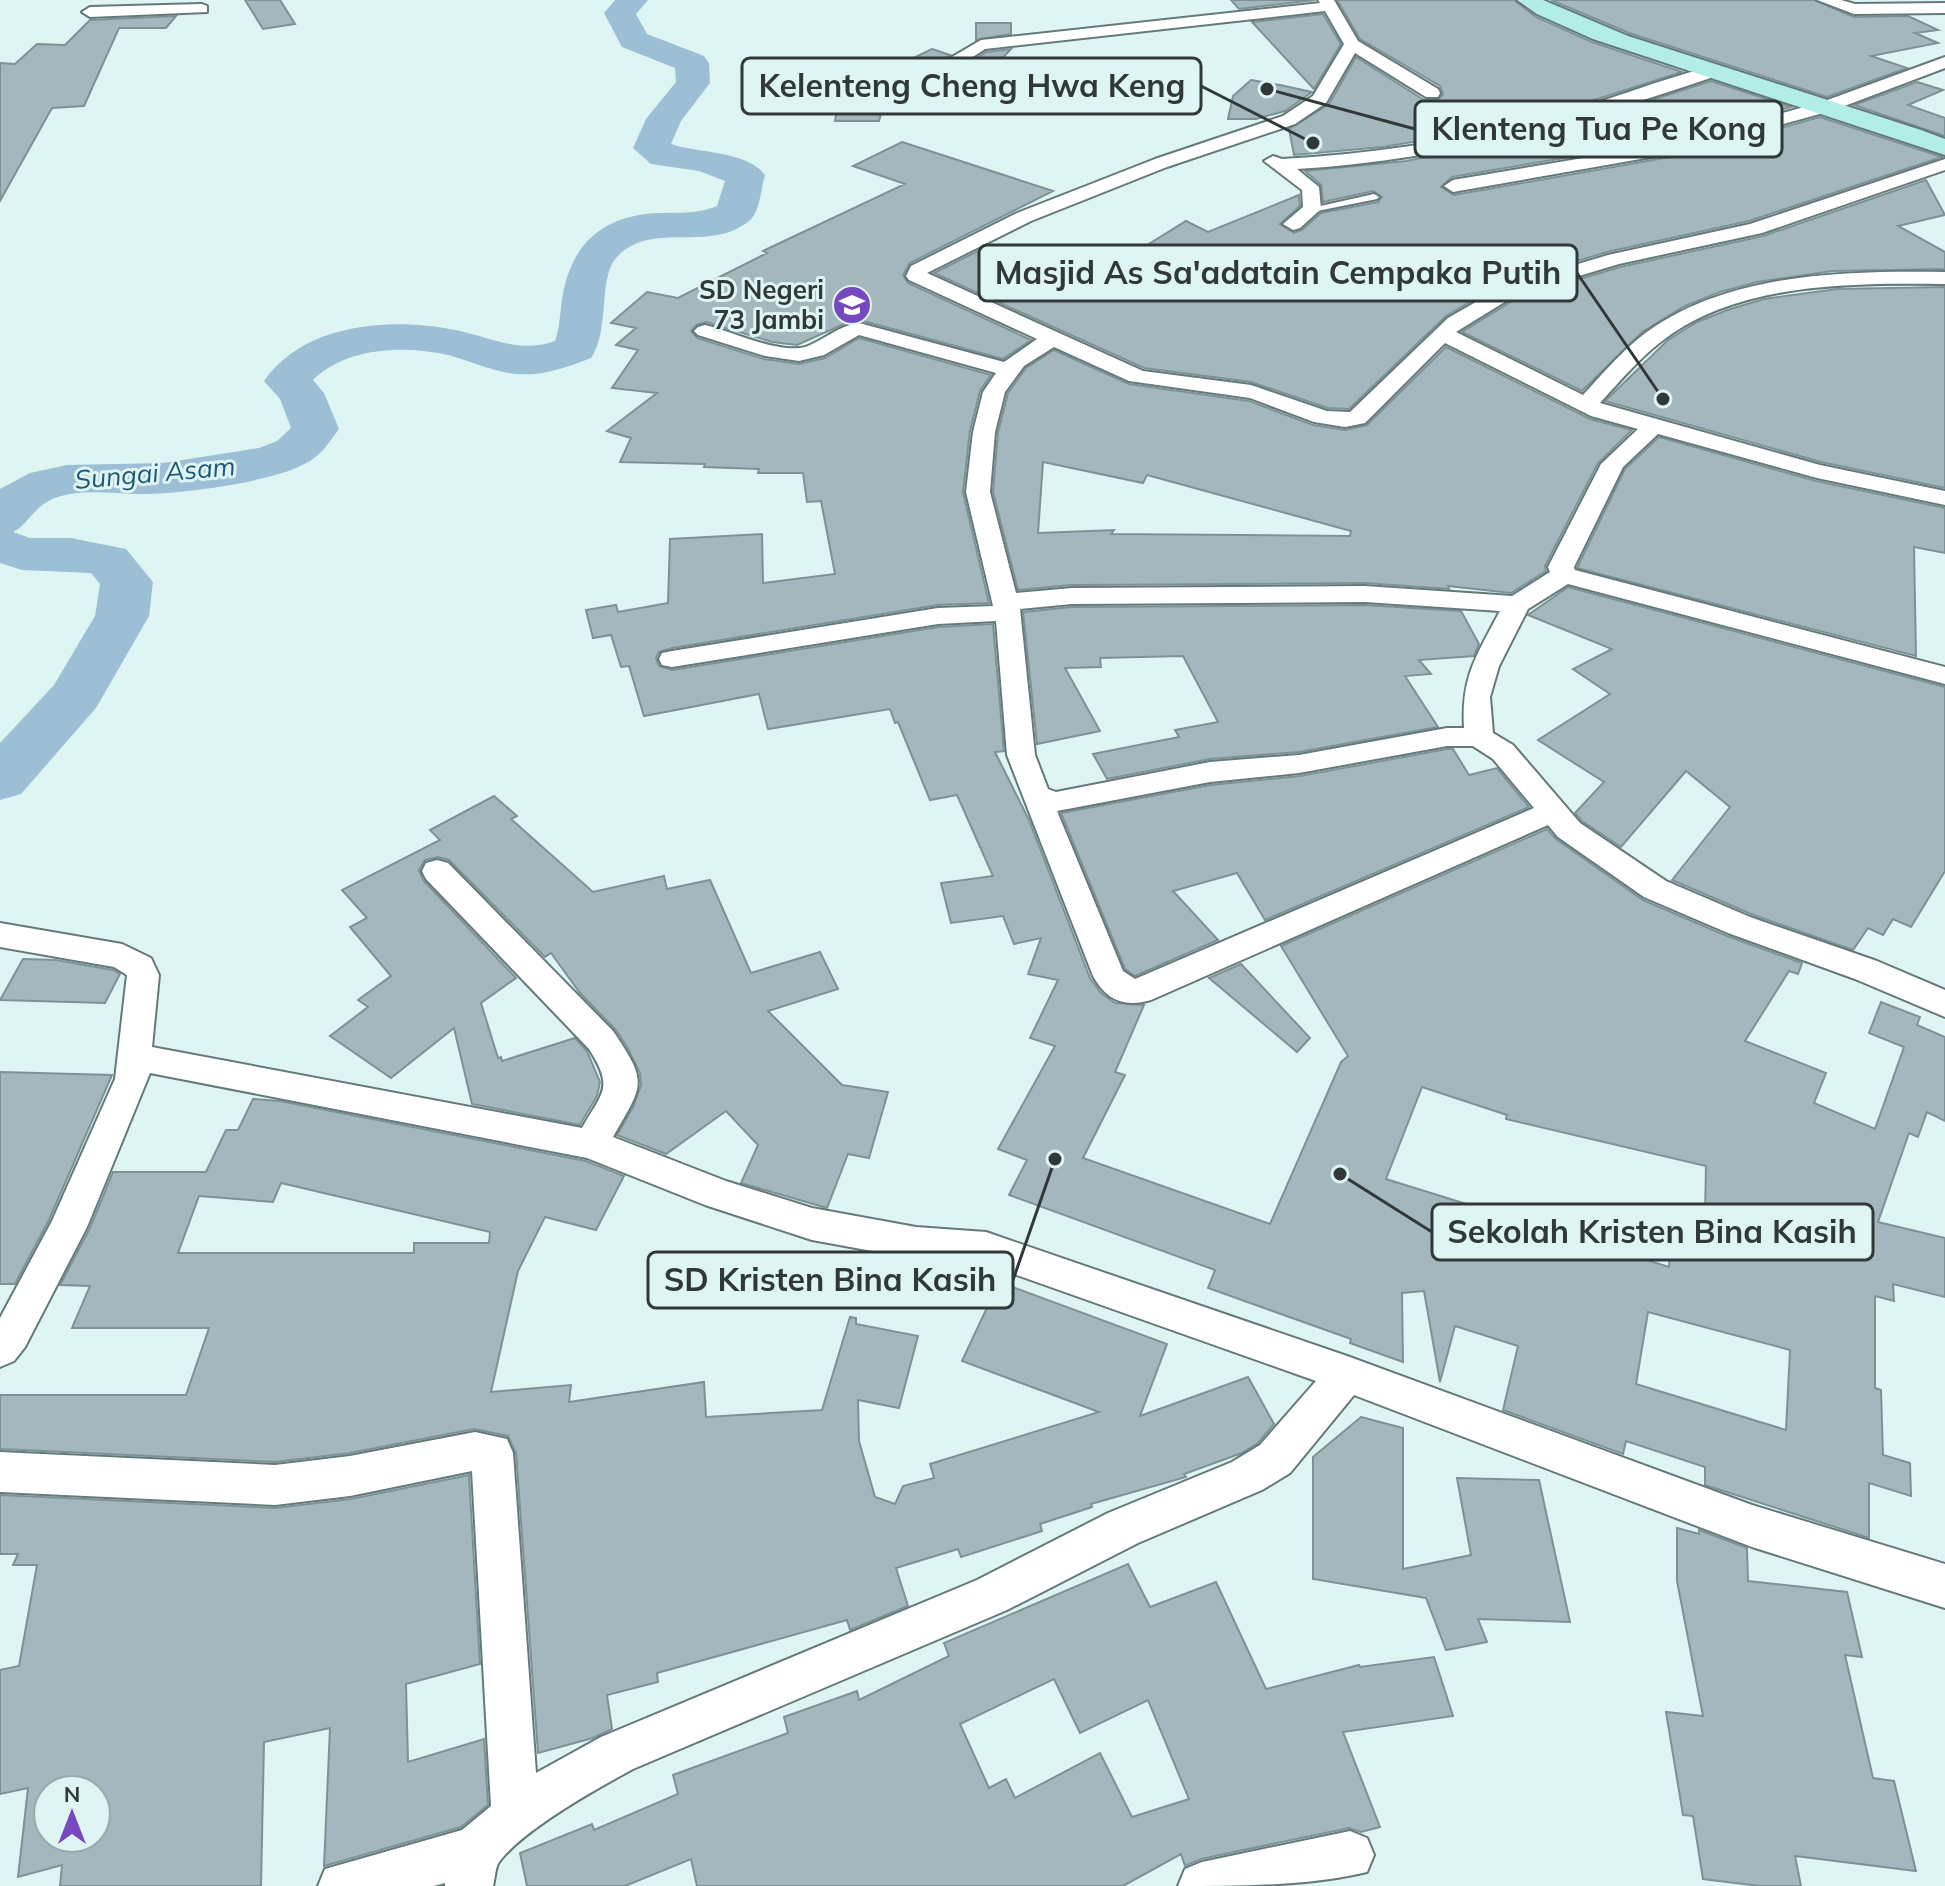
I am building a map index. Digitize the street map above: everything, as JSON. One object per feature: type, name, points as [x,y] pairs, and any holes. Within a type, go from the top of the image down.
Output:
[{"type":"street","points":[[103,0],[86,16],[133,17],[194,6]]},
{"type":"street","points":[[1527,0],[1557,18],[1828,106],[1945,148]]},
{"type":"street","points":[[1825,0],[1846,8],[1945,8]]},
{"type":"street","points":[[919,84],[981,45],[1328,3],[1352,44],[1432,93]]},
{"type":"street","points":[[1352,44],[1320,99],[1289,120],[1161,163],[1024,217],[915,273],[920,279],[1137,376],[1164,383],[1228,387],[1269,396],[1320,417],[1348,421],[1357,418],[1443,334],[1478,306],[1509,291],[1615,259],[1755,229],[1945,164]]},
{"type":"street","points":[[1453,186],[1680,147],[1828,106],[1945,62]]},
{"type":"street","points":[[1277,165],[1383,159],[1482,140],[1553,123],[1713,71]]},
{"type":"street","points":[[1248,135],[1277,165],[1310,187],[1312,209],[1293,224]]},
{"type":"street","points":[[1586,405],[1622,366],[1662,331],[1706,309],[1768,291],[1824,282],[1869,277],[1945,278]]},
{"type":"street","points":[[705,331],[802,354],[819,349],[839,333],[859,329],[1010,370]]},
{"type":"street","points":[[1443,334],[1586,405],[1653,427],[1817,471],[1945,498]]},
{"type":"street","points":[[1052,339],[1016,361],[994,392],[984,432],[978,492],[1007,607],[1021,755],[1109,976],[1119,989],[1139,991],[1553,811]]},
{"type":"street","points":[[1564,575],[1561,567],[1594,494],[1613,464],[1653,427]]},
{"type":"street","points":[[1479,737],[1476,697],[1480,682],[1517,604],[1564,575],[1945,676]]},
{"type":"street","points":[[672,659],[1072,596],[1365,594],[1517,604]]},
{"type":"street","points":[[1036,795],[1054,802],[1210,772],[1299,764],[1447,737],[1479,737],[1503,752],[1569,830],[1655,889],[1739,925],[1866,970],[1945,1004]]},
{"type":"street","points":[[437,871],[601,1040],[621,1070],[622,1090],[591,1144]]},
{"type":"street","points":[[0,935],[122,956],[140,966],[143,975],[132,1079],[68,1227],[11,1335],[0,1349]]},
{"type":"street","points":[[135,1057],[591,1144],[718,1194],[812,1224],[916,1243],[986,1248],[1347,1374],[1752,1526],[1945,1586]]},
{"type":"street","points":[[342,1886],[472,1868],[515,1816],[571,1777],[617,1753],[992,1595],[1123,1528],[1247,1476],[1275,1459],[1347,1374]]},
{"type":"street","points":[[0,1472],[275,1485],[350,1476],[475,1451],[492,1453],[515,1816]]},
{"type":"street","points":[[1202,1886],[1350,1855]]},
{"type":"lane","points":[[1312,209],[1374,197]]},
{"type":"building","points":[[245,0],[280,0],[295,24],[263,29]]},
{"type":"building","points":[[1231,0],[1315,0],[1239,9]]},
{"type":"building","points":[[1337,0],[1514,0],[1536,17],[1592,42],[1682,72],[1569,108],[1483,130],[1383,147],[1294,155],[1289,129],[1329,104],[1356,57],[1424,100],[1438,100],[1443,94],[1440,86],[1360,39]]},
{"type":"building","points":[[1551,0],[1814,0],[1854,17],[1908,16],[1938,30],[1915,33],[1938,43],[1871,56],[1907,68],[1827,97],[1629,33]]},
{"type":"building","points":[[1323,14],[1341,44],[1314,89],[1252,22]]},
{"type":"building","points":[[176,16],[166,28],[119,28],[84,106],[52,108],[0,201],[0,63],[15,64],[37,44],[65,45],[90,20]]},
{"type":"building","points":[[976,23],[1011,23],[1011,34],[976,40]]},
{"type":"building","points":[[932,49],[950,55],[911,77],[908,85],[913,91],[927,91],[986,52],[1011,49],[994,67],[1020,74],[1016,92],[948,82],[912,106],[885,100],[879,121],[835,121],[840,93]]},
{"type":"building","points":[[1251,80],[1312,92],[1285,111],[1256,119],[1228,119],[1233,96]]},
{"type":"building","points":[[1711,81],[1791,107],[1677,139],[1452,177],[1441,187],[1454,195],[1687,154],[1820,117],[1942,157],[1749,221],[1607,252],[1501,284],[1446,316],[1349,409],[1328,408],[1251,382],[1144,368],[934,273],[980,250],[1033,274],[1040,271],[1078,288],[1186,221],[1208,232],[1299,195],[1300,206],[1280,224],[1294,233],[1321,213],[1378,202],[1382,197],[1373,191],[1323,202],[1321,185],[1305,171],[1406,161],[1512,140]]},
{"type":"building","points":[[1917,82],[1943,90],[1908,105],[1945,118],[1945,136],[1854,105]]},
{"type":"building","points":[[902,142],[1053,191],[910,263],[903,275],[908,283],[1031,340],[1003,359],[860,320],[797,345],[772,342],[706,322],[696,325],[691,331],[697,338],[764,359],[799,364],[825,358],[859,338],[991,375],[980,391],[970,431],[963,492],[989,603],[938,605],[672,648],[659,652],[656,658],[659,666],[672,670],[938,627],[993,624],[1004,751],[995,752],[1029,820],[1090,978],[1101,993],[1115,1003],[1144,1005],[1115,1072],[1125,1075],[1083,1158],[1270,1224],[1341,1062],[1348,1056],[1281,946],[1547,829],[1556,839],[1643,900],[1727,936],[1802,963],[1798,974],[1789,971],[1745,1041],[1826,1073],[1814,1103],[1875,1129],[1904,1047],[1869,1033],[1881,1002],[1920,1017],[1917,1025],[1945,1037],[1945,1121],[1927,1112],[1918,1137],[1909,1133],[1878,1222],[1945,1238],[1945,1297],[1893,1284],[1894,1301],[1875,1296],[1875,1388],[1881,1390],[1883,1455],[1910,1463],[1911,1496],[1869,1483],[1869,1538],[1705,1485],[1705,1467],[1626,1441],[1623,1454],[1503,1410],[1518,1346],[1455,1326],[1440,1382],[1424,1291],[1402,1293],[1403,1362],[1350,1343],[1351,1339],[1208,1288],[1215,1270],[1009,1195],[1027,1160],[998,1149],[1055,1046],[1030,1038],[1058,980],[1028,974],[1041,938],[1014,944],[1003,916],[951,923],[941,883],[993,876],[957,795],[930,800],[890,709],[768,729],[759,694],[644,716],[629,666],[621,667],[611,635],[593,638],[586,610],[616,605],[618,612],[668,603],[670,539],[762,534],[763,583],[835,574],[821,501],[807,502],[803,473],[758,473],[759,469],[704,467],[705,464],[620,462],[631,438],[607,431],[657,393],[612,388],[638,350],[616,345],[636,328],[611,323],[647,292],[678,298],[767,253],[763,251],[905,184],[853,166]],"holes":[[[1422,1087],[1507,1115],[1506,1119],[1706,1166],[1704,1259],[1670,1250],[1669,1267],[1386,1179]],[[1648,1312],[1790,1350],[1786,1430],[1636,1384]]]},
{"type":"building","points":[[1926,180],[1945,215],[1898,226],[1945,252],[1945,269],[1832,271],[1757,282],[1720,292],[1685,306],[1642,332],[1582,391],[1462,332],[1517,298],[1620,267],[1763,236]]},
{"type":"building","points":[[1945,287],[1945,488],[1821,462],[1605,401],[1668,340],[1697,322],[1730,309],[1764,299],[1837,289]]},
{"type":"building","points":[[1446,347],[1590,419],[1632,430],[1598,463],[1545,566],[1546,571],[1511,593],[1448,586],[1449,589],[1365,583],[1072,585],[1018,590],[993,492],[998,432],[1008,393],[1026,368],[1054,350],[1129,384],[1249,401],[1313,425],[1345,430],[1367,425]],"holes":[[[1043,462],[1143,483],[1147,475],[1351,531],[1350,536],[1111,534],[1114,530],[1038,533]]]},
{"type":"building","points":[[1659,437],[1816,481],[1945,508],[1945,553],[1914,547],[1916,656],[1577,568],[1625,469]]},
{"type":"building","points":[[1568,587],[1945,687],[1945,871],[1911,927],[1893,919],[1883,935],[1868,928],[1853,950],[1751,914],[1672,880],[1730,807],[1686,771],[1621,847],[1582,821],[1575,813],[1604,782],[1538,740],[1610,694],[1573,669],[1612,649],[1528,615]]},
{"type":"building","points":[[1365,605],[1461,611],[1479,644],[1474,656],[1419,660],[1431,674],[1405,676],[1438,727],[1299,752],[1210,759],[1107,779],[1093,754],[1179,737],[1175,730],[1218,722],[1183,656],[1100,658],[1101,667],[1065,668],[1100,731],[1037,744],[1023,612],[1072,607]]},
{"type":"building","points":[[1453,749],[1469,775],[1497,768],[1529,807],[1265,920],[1237,873],[1173,891],[1218,940],[1135,976],[1125,969],[1061,813],[1210,785],[1300,776]]},
{"type":"building","points":[[494,796],[517,816],[511,819],[593,892],[664,876],[667,889],[710,880],[751,973],[820,952],[838,989],[768,1011],[842,1085],[888,1092],[869,1158],[848,1154],[827,1208],[741,1183],[758,1145],[726,1111],[666,1154],[617,1135],[641,1085],[640,1073],[627,1047],[615,1029],[580,993],[551,953],[545,957],[449,860],[438,857],[425,860],[419,870],[423,880],[516,978],[481,1003],[498,1058],[501,1057],[502,1061],[575,1038],[587,1051],[600,1082],[597,1096],[580,1125],[472,1104],[454,1028],[391,1078],[330,1036],[368,1007],[358,1000],[391,976],[350,927],[367,918],[342,890],[440,840],[430,830]]},
{"type":"building","points":[[23,959],[56,960],[113,970],[120,974],[105,1003],[0,1000]]},
{"type":"building","points":[[1241,964],[1310,1038],[1297,1052],[1209,978]]},
{"type":"building","points":[[0,1072],[112,1075],[49,1220],[15,1284],[0,1284]]},
{"type":"building","points":[[253,1099],[280,1101],[586,1161],[624,1176],[596,1230],[545,1217],[518,1271],[491,1392],[571,1385],[569,1402],[704,1382],[706,1417],[822,1410],[850,1317],[856,1318],[856,1324],[918,1336],[899,1408],[858,1400],[859,1441],[875,1497],[895,1504],[903,1486],[934,1478],[930,1464],[1099,1412],[962,1361],[999,1282],[1167,1344],[1140,1416],[1248,1377],[1274,1424],[1258,1443],[1242,1453],[1184,1474],[1186,1477],[1091,1504],[1092,1507],[1040,1524],[1042,1531],[961,1557],[958,1549],[896,1568],[908,1606],[850,1630],[847,1620],[657,1673],[658,1682],[607,1695],[612,1729],[593,1738],[538,1753],[516,1453],[508,1436],[474,1429],[350,1453],[275,1462],[0,1449],[0,1395],[186,1395],[209,1328],[72,1328],[90,1286],[60,1285],[90,1228],[113,1172],[206,1172],[226,1130],[238,1130]],"holes":[[[281,1183],[490,1232],[489,1243],[414,1243],[414,1253],[178,1253],[199,1196],[273,1202]]]},
{"type":"building","points":[[1361,1417],[1403,1428],[1403,1569],[1471,1555],[1457,1478],[1539,1480],[1570,1622],[1478,1619],[1487,1642],[1446,1650],[1426,1598],[1313,1579],[1313,1457]]},
{"type":"building","points":[[469,1475],[480,1664],[406,1684],[408,1762],[484,1739],[488,1805],[461,1827],[324,1866],[330,1728],[264,1742],[261,1886],[60,1886],[62,1865],[18,1877],[28,1788],[0,1794],[0,1670],[19,1666],[37,1565],[13,1565],[18,1554],[0,1554],[0,1495],[275,1508],[351,1499]]},
{"type":"building","points":[[1677,1528],[1699,1534],[1699,1530],[1747,1548],[1748,1581],[1847,1592],[1862,1657],[1845,1655],[1873,1778],[1894,1781],[1916,1871],[1795,1856],[1801,1886],[1760,1886],[1703,1879],[1693,1816],[1683,1815],[1666,1712],[1703,1716],[1677,1581]]},
{"type":"building","points":[[1128,1564],[1150,1607],[1216,1582],[1266,1689],[1359,1665],[1434,1657],[1453,1716],[1343,1732],[1380,1827],[1361,1832],[1349,1828],[1201,1859],[1185,1866],[1181,1854],[1123,1886],[697,1886],[691,1859],[625,1886],[527,1886],[520,1853],[592,1824],[594,1830],[678,1794],[673,1775],[788,1733],[784,1717],[857,1691],[859,1700],[949,1656],[944,1643]],"holes":[[[1054,1679],[1080,1733],[1148,1700],[1189,1799],[1132,1817],[1100,1753],[1015,1798],[1006,1779],[989,1788],[960,1724]]]},
{"type":"waterway","name":"Sungai Asam","points":[[0,520],[13,503],[29,491],[47,484],[67,480],[175,477],[268,461],[294,451],[315,429],[301,393],[287,381],[303,365],[343,345],[389,338],[436,340],[522,361],[543,359],[575,349],[584,295],[595,255],[624,232],[646,226],[704,226],[735,213],[746,175],[705,161],[664,156],[651,148],[664,119],[693,83],[692,63],[634,40],[620,13],[632,0]]},
{"type":"waterway","name":"Sungai Asam","points":[[0,544],[22,554],[71,554],[108,560],[127,582],[122,616],[76,695],[0,780]]},
{"type":"place","name":"Klenteng Tua Pe Kong","points":[[1267,89]]},
{"type":"place","name":"Kelenteng Cheng Hwa Keng","points":[[1313,143]]},
{"type":"place","name":"SD Negeri 73 Jambi","points":[[852,305]]},
{"type":"place","name":"Masjid As Sa'adatain Cempaka Putih","points":[[1663,399]]},
{"type":"place","name":"SD Kristen Bina Kasih","points":[[1055,1159]]},
{"type":"place","name":"Sekolah Kristen Bina Kasih","points":[[1340,1174]]}]
